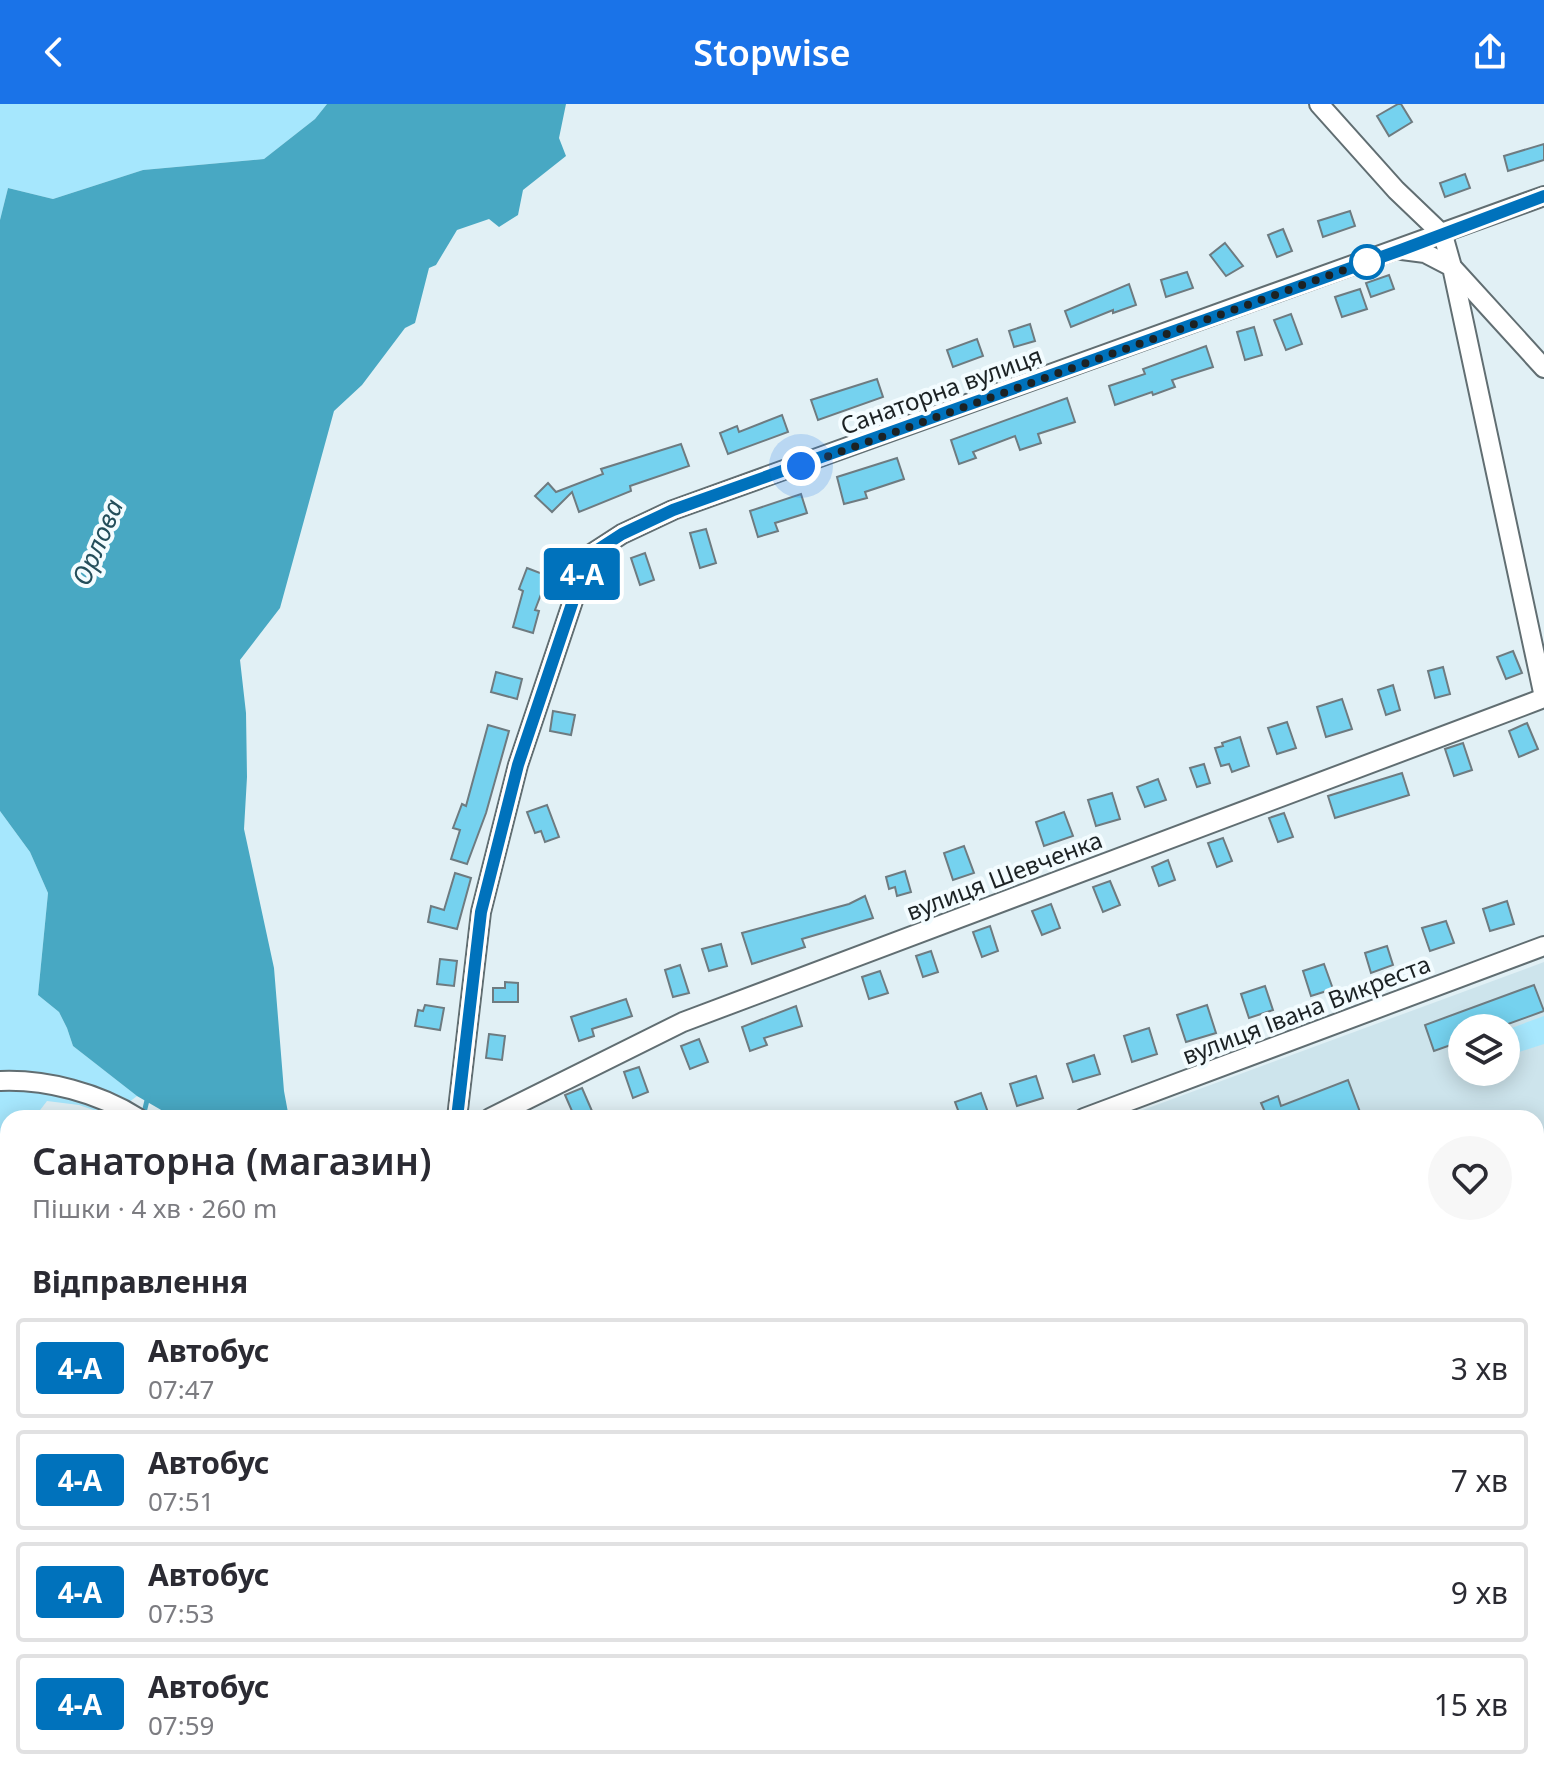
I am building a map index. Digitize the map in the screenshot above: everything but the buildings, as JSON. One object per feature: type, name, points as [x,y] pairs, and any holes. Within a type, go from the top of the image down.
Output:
[{"type":"street","points":[[1319,104],[1396,190],[1443,235],[1544,697]]},
{"type":"street","name":"Санаторна вулиця","points":[[458,1110],[481,912],[518,765],[588,556],[622,534],[673,510],[1443,235],[1544,196]]},
{"type":"street","points":[[1401,250],[1425,253],[1452,267],[1544,368]]},
{"type":"street","name":"вулиця Шевченка","points":[[506,1110],[683,1022],[1544,697]]},
{"type":"street","name":"вулиця Івана Викреста","points":[[1105,1110],[1544,946]]},
{"type":"street","points":[[0,1081],[48,1083],[121,1110]]},
{"type":"shaded area","points":[[0,104],[327,104],[315,119],[264,159],[143,170],[53,199],[8,188],[0,220]]},
{"type":"shaded area","points":[[0,811],[30,852],[48,893],[38,995],[59,1012],[73,1046],[137,1096],[119,1110],[94,1110],[47,1101],[40,1110],[0,1110]]},
{"type":"shaded area","points":[[1544,962],[1544,1110],[1143,1110]]},
{"type":"shaded area","points":[[1544,1016],[1544,1044],[1520,1052],[1520,1025]]},
{"type":"water","points":[[327,104],[566,104],[559,138],[566,156],[523,190],[518,215],[499,227],[489,219],[457,230],[436,265],[429,268],[415,323],[405,328],[362,385],[334,411],[280,608],[240,660],[246,713],[244,829],[274,968],[288,1110],[161,1110],[137,1096],[73,1046],[59,1012],[38,995],[48,893],[30,852],[0,811],[0,220],[8,188],[53,199],[143,170],[264,159],[315,119]]},
{"type":"waterway","name":"Орлова","points":[[145,1110],[148,1096]]},
{"type":"bus line","name":"4-А","points":[[458,1110],[481,912],[518,765],[588,556],[622,534],[673,510],[1544,196]]},
{"type":"route","points":[[801,466],[1367,262]]}]
